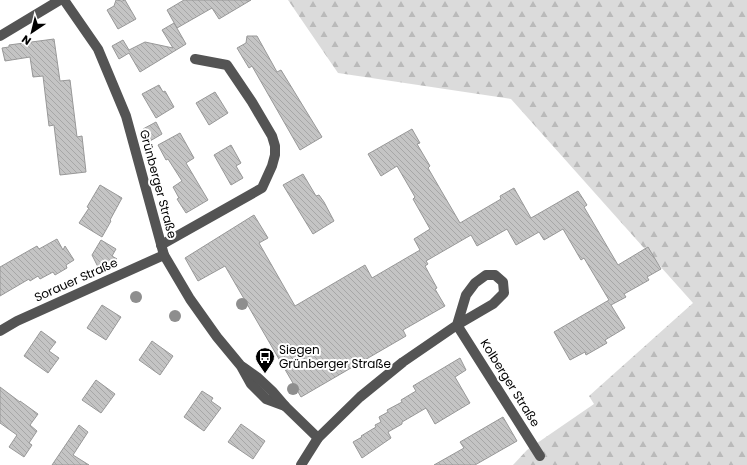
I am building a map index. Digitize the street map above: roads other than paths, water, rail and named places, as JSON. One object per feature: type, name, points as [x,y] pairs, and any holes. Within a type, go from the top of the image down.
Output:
[{"type":"street","points":[[0,36],[60,0]]},
{"type":"street","name":"Grünberger Straße","points":[[64,0],[98,49],[126,116],[164,256],[190,299],[217,337],[241,366],[250,384],[266,399],[285,406],[318,438]]},
{"type":"street","points":[[161,245],[262,188],[272,166],[275,155],[275,146],[272,136],[252,102],[227,65],[195,59]]},
{"type":"street","name":"Sorauer Straße","points":[[0,331],[17,321],[164,256]]},
{"type":"street","points":[[301,465],[318,438],[360,397],[404,362],[458,325],[493,304],[504,293],[503,282],[496,275],[486,275],[475,283],[466,295],[458,325]]},
{"type":"street","name":"Kolberger Straße","points":[[458,325],[540,456]]},
{"type":"place","name":"Siegen Grünberger Straße","points":[[265,374]]}]
